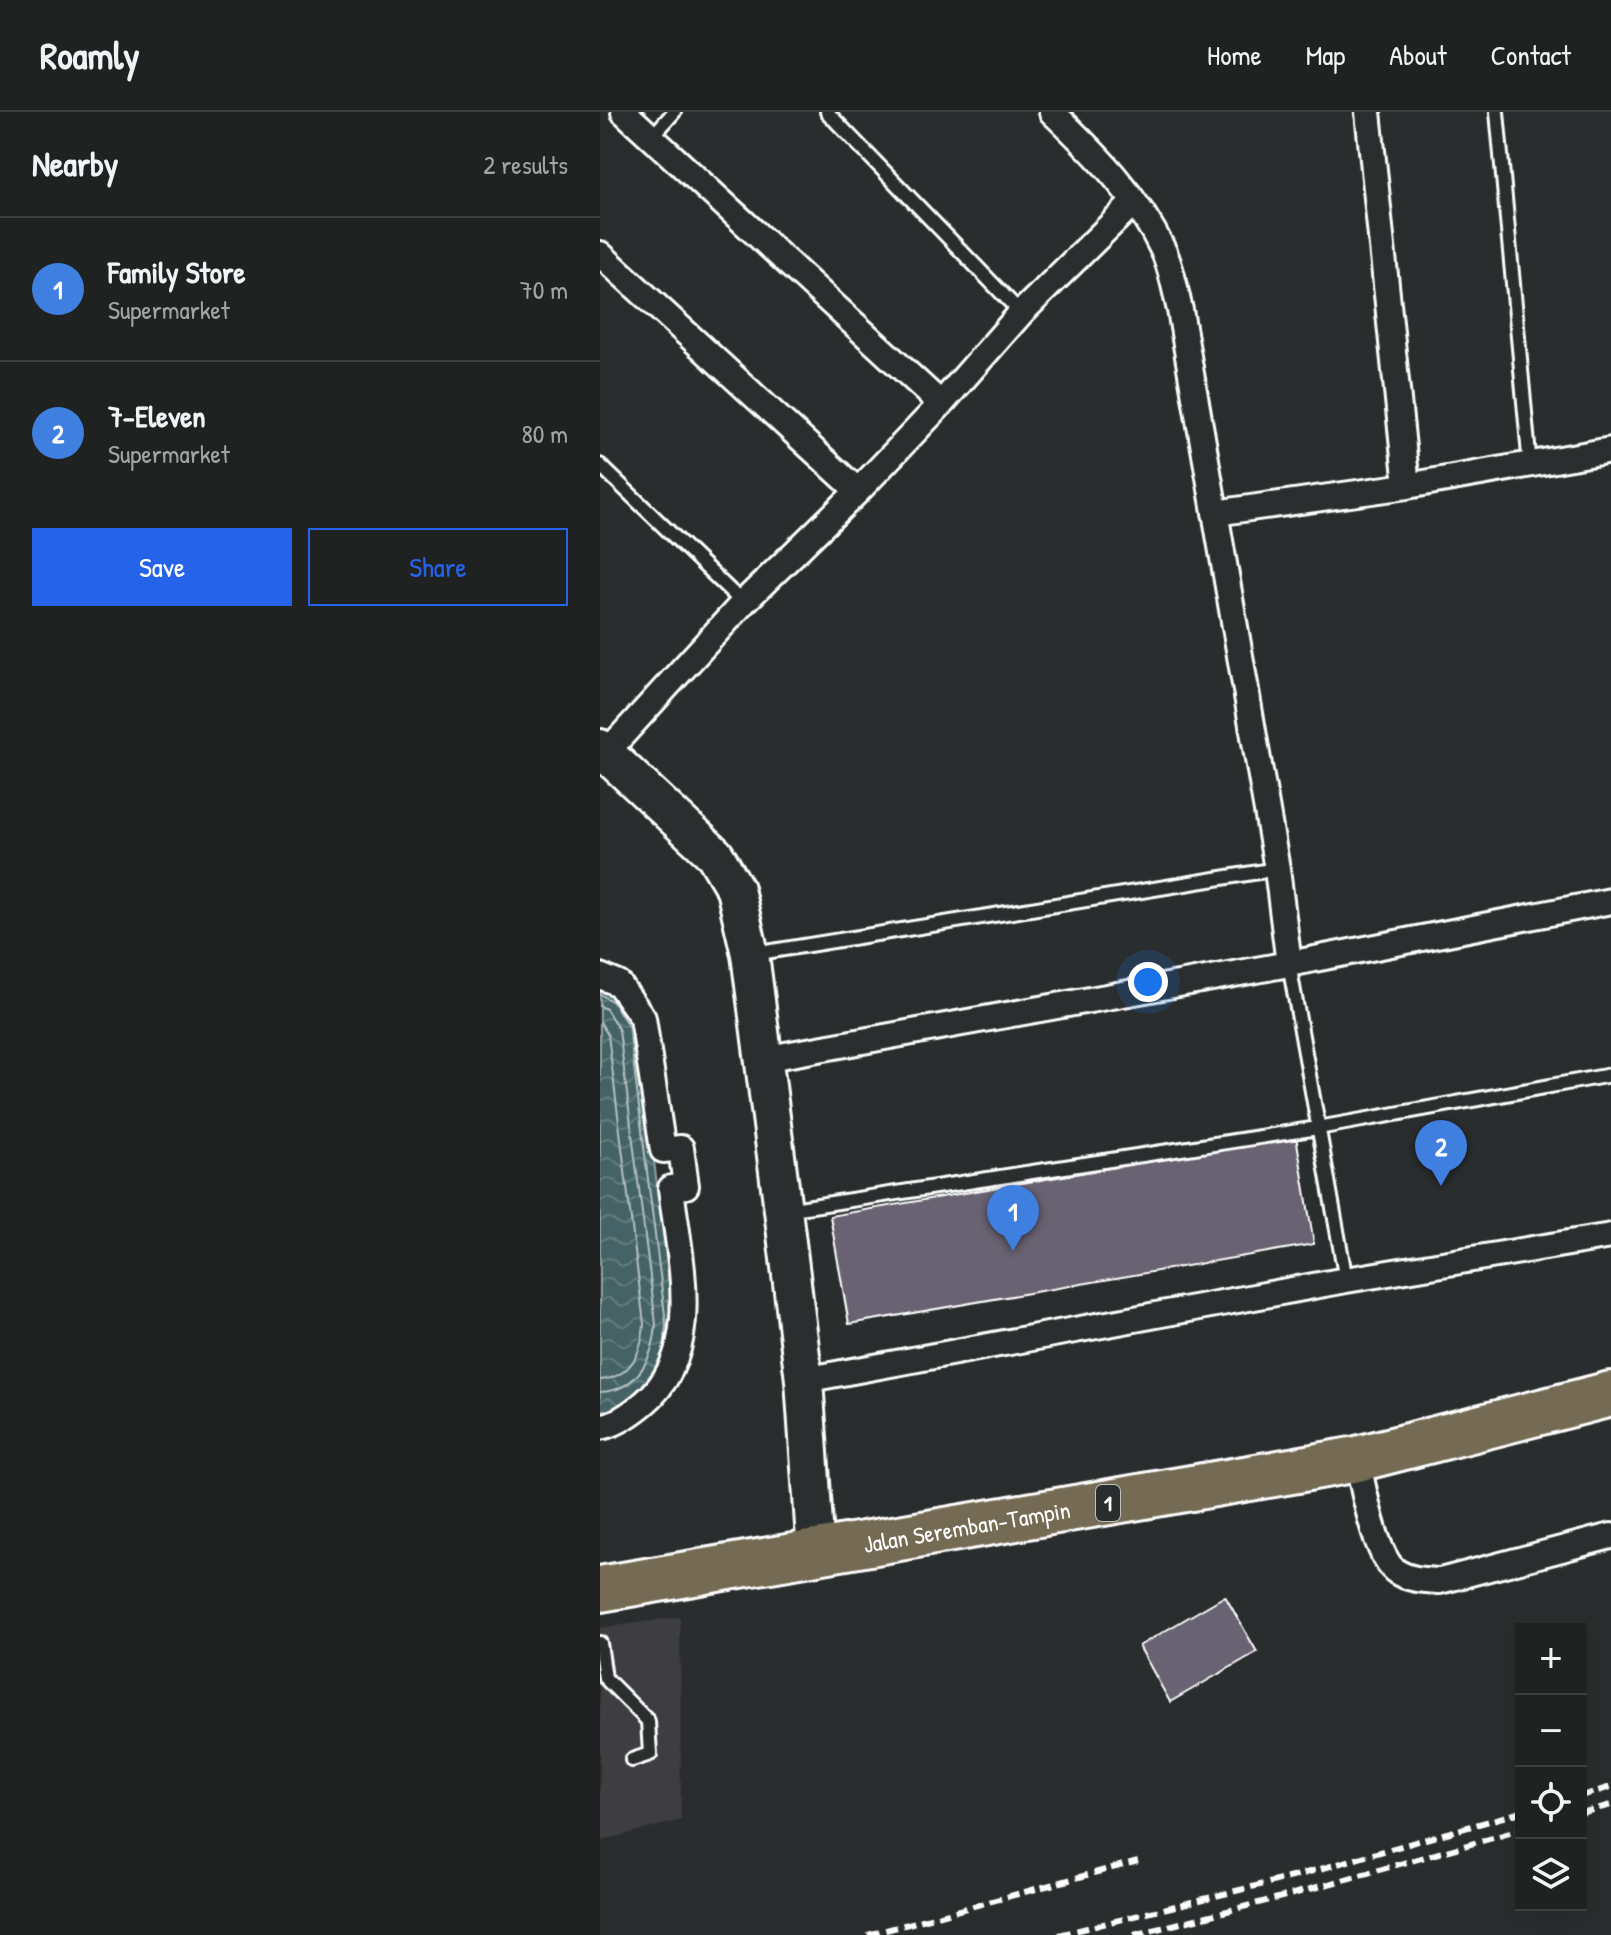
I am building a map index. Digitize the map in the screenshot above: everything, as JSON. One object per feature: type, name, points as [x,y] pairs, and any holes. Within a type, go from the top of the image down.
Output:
[{"type":"highway","name":"Jalan Seremban-Tampin","points":[[600,1589],[1357,1459],[1611,1394]]},
{"type":"street","points":[[624,112],[941,404]]},
{"type":"street","points":[[1052,112],[1105,161],[1164,252],[1180,310],[1277,869],[1289,964]]},
{"type":"street","points":[[1368,112],[1407,486]]},
{"type":"street","points":[[816,1554],[804,1380],[750,954],[735,889],[715,855],[603,751],[743,603],[858,491],[941,404],[1021,313],[1134,202]]},
{"type":"street","points":[[600,254],[858,491]]},
{"type":"street","points":[[1215,513],[1407,486],[1611,450]]},
{"type":"street","points":[[763,1059],[1289,964],[1611,901]]},
{"type":"street","points":[[600,976],[619,984],[643,1018],[663,1150],[681,1148],[686,1186],[671,1188],[683,1304],[683,1325],[674,1365],[655,1394],[634,1411],[600,1427]]},
{"type":"street","points":[[804,1380],[1346,1280],[1611,1236]]},
{"type":"street","points":[[1357,1459],[1381,1549],[1394,1571],[1413,1579],[1440,1581],[1611,1536]]},
{"type":"lane","points":[[651,138],[674,112]]},
{"type":"lane","points":[[827,112],[1021,313]]},
{"type":"lane","points":[[1497,112],[1530,466]]},
{"type":"lane","points":[[600,465],[743,603]]},
{"type":"lane","points":[[750,954],[1277,869]]},
{"type":"lane","points":[[1289,964],[1346,1280]]},
{"type":"lane","points":[[783,1210],[1318,1128],[1611,1075]]},
{"type":"lane","points":[[600,1643],[602,1678],[648,1721],[650,1754],[632,1760]]},
{"type":"shaded area","points":[[680,1617],[681,1820],[600,1841],[600,1628]]},
{"type":"water","points":[[600,985],[619,996],[637,1023],[674,1323],[672,1351],[637,1400],[609,1410],[600,1410]]},
{"type":"building","points":[[1296,1136],[1314,1244],[849,1324],[830,1216]]},
{"type":"building","points":[[1225,1596],[1257,1652],[1170,1702],[1139,1646]]},
{"type":"railway","points":[[1587,1794],[1611,1787]]},
{"type":"railway","points":[[1587,1811],[1611,1805]]},
{"type":"railway","points":[[1059,1935],[1292,1877],[1515,1814]]},
{"type":"railway","points":[[1134,1935],[1515,1832]]},
{"type":"railway","points":[[868,1935],[1138,1861]]},
{"type":"place","name":"7-Eleven","points":[[1441,1186]]},
{"type":"place","name":"Family Store","points":[[1013,1251]]}]
